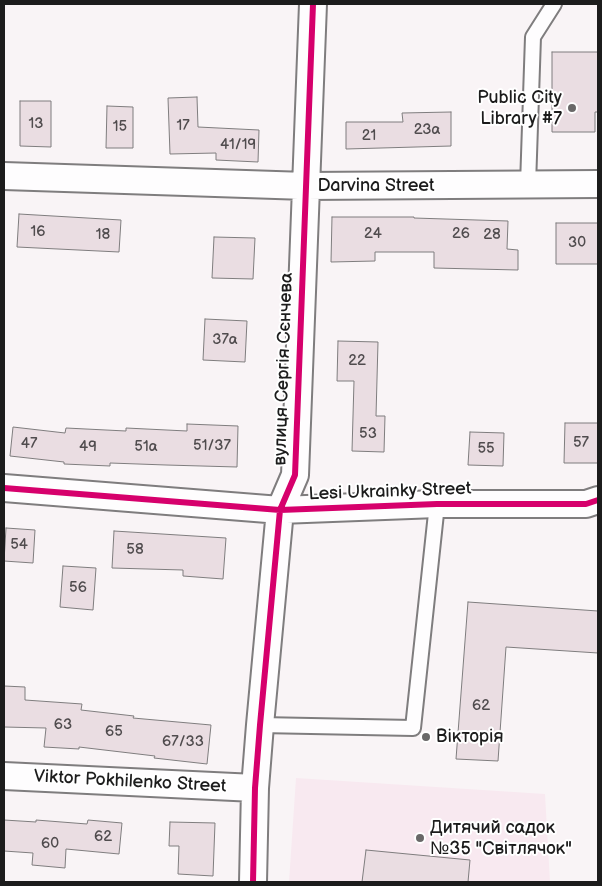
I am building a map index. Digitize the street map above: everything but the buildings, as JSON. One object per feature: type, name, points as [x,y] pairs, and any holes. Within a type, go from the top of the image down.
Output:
[{"type":"street","name":"вулиця Сергія Сєнчева","points":[[253,882],[255,788],[280,510],[295,475],[313,4]]},
{"type":"street","name":"Darvina Street","points":[[4,176],[306,186],[598,184]]},
{"type":"street","name":"Lesi Ukrainky Street","points":[[4,488],[280,510],[437,504],[586,504],[598,500]]},
{"type":"street","name":"Viktor Pokhilenko Street","points":[[4,776],[255,788]]},
{"type":"lane","points":[[528,185],[533,37],[554,4]]},
{"type":"lane","points":[[260,725],[413,728],[437,504]]},
{"type":"shaded area","name":"Дитячий садок №35 \"Світлячок\"","points":[[296,778],[545,794],[550,882],[289,882]]},
{"type":"cycle path","points":[[253,882],[255,788],[280,510],[295,475],[313,4]]},
{"type":"cycle path","points":[[4,488],[280,510],[437,504],[586,504],[598,500]]},
{"type":"place","name":"Public City Library #7","points":[[572,108]]},
{"type":"place","name":"Вікторія","points":[[426,737]]},
{"type":"place","name":"Дитячий садок №35 \"Світлячок\"","points":[[420,838]]}]
